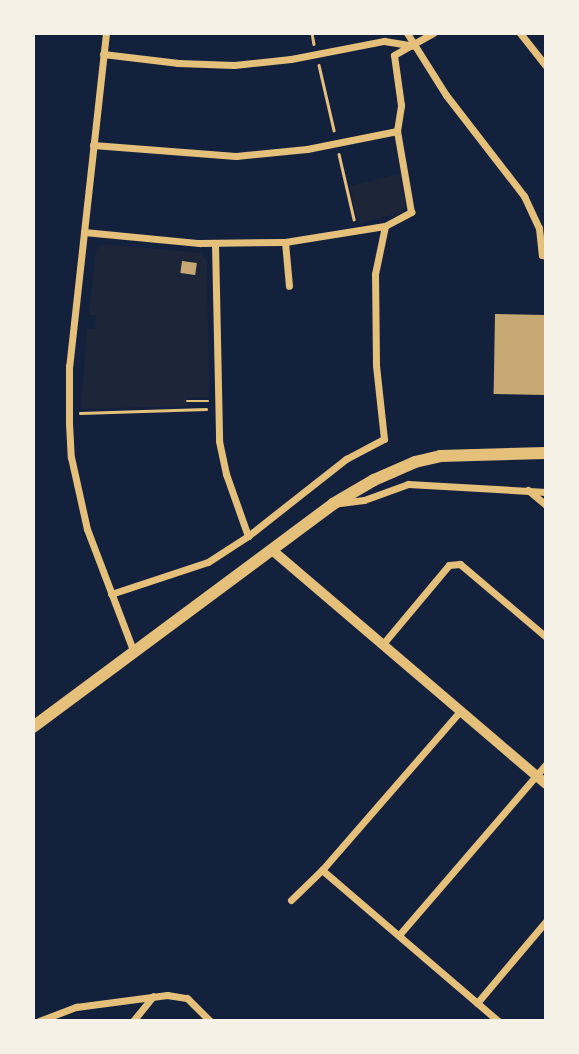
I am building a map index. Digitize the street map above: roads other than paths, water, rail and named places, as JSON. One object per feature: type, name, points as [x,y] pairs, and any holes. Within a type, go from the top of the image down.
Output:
[{"type":"main road","points":[[33,727],[333,504],[383,475],[415,462],[465,453],[546,453]]},
{"type":"street","points":[[106,33],[69,366],[71,457],[87,529],[134,653]]},
{"type":"street","points":[[407,33],[446,94],[524,196],[539,228],[542,255],[546,256]]},
{"type":"street","points":[[84,232],[215,243],[285,243],[357,233],[385,226],[411,212],[397,131],[401,104],[394,55],[415,46],[433,33]]},
{"type":"street","points":[[520,33],[546,66]]},
{"type":"street","points":[[103,54],[178,63],[234,65],[291,59],[384,41],[415,46]]},
{"type":"street","points":[[93,145],[206,156],[248,155],[307,149],[397,131]]},
{"type":"street","points":[[111,594],[208,562],[248,536],[346,459],[384,439],[373,318],[375,274],[385,226]]},
{"type":"street","points":[[215,243],[218,405],[222,458],[248,536]]},
{"type":"street","points":[[285,243],[289,286]]},
{"type":"street","points":[[333,504],[364,500],[408,484],[546,492]]},
{"type":"street","points":[[527,489],[546,505]]},
{"type":"street","points":[[272,550],[546,784]]},
{"type":"street","points":[[382,645],[449,565],[460,564],[546,637]]},
{"type":"street","points":[[290,900],[322,870],[460,711]]},
{"type":"street","points":[[399,936],[546,764]]},
{"type":"street","points":[[322,870],[498,1021]]},
{"type":"street","points":[[477,1003],[546,921]]},
{"type":"street","points":[[133,1021],[153,996]]},
{"type":"street","points":[[39,1021],[76,1007],[153,996],[187,999],[210,1021]]}]
